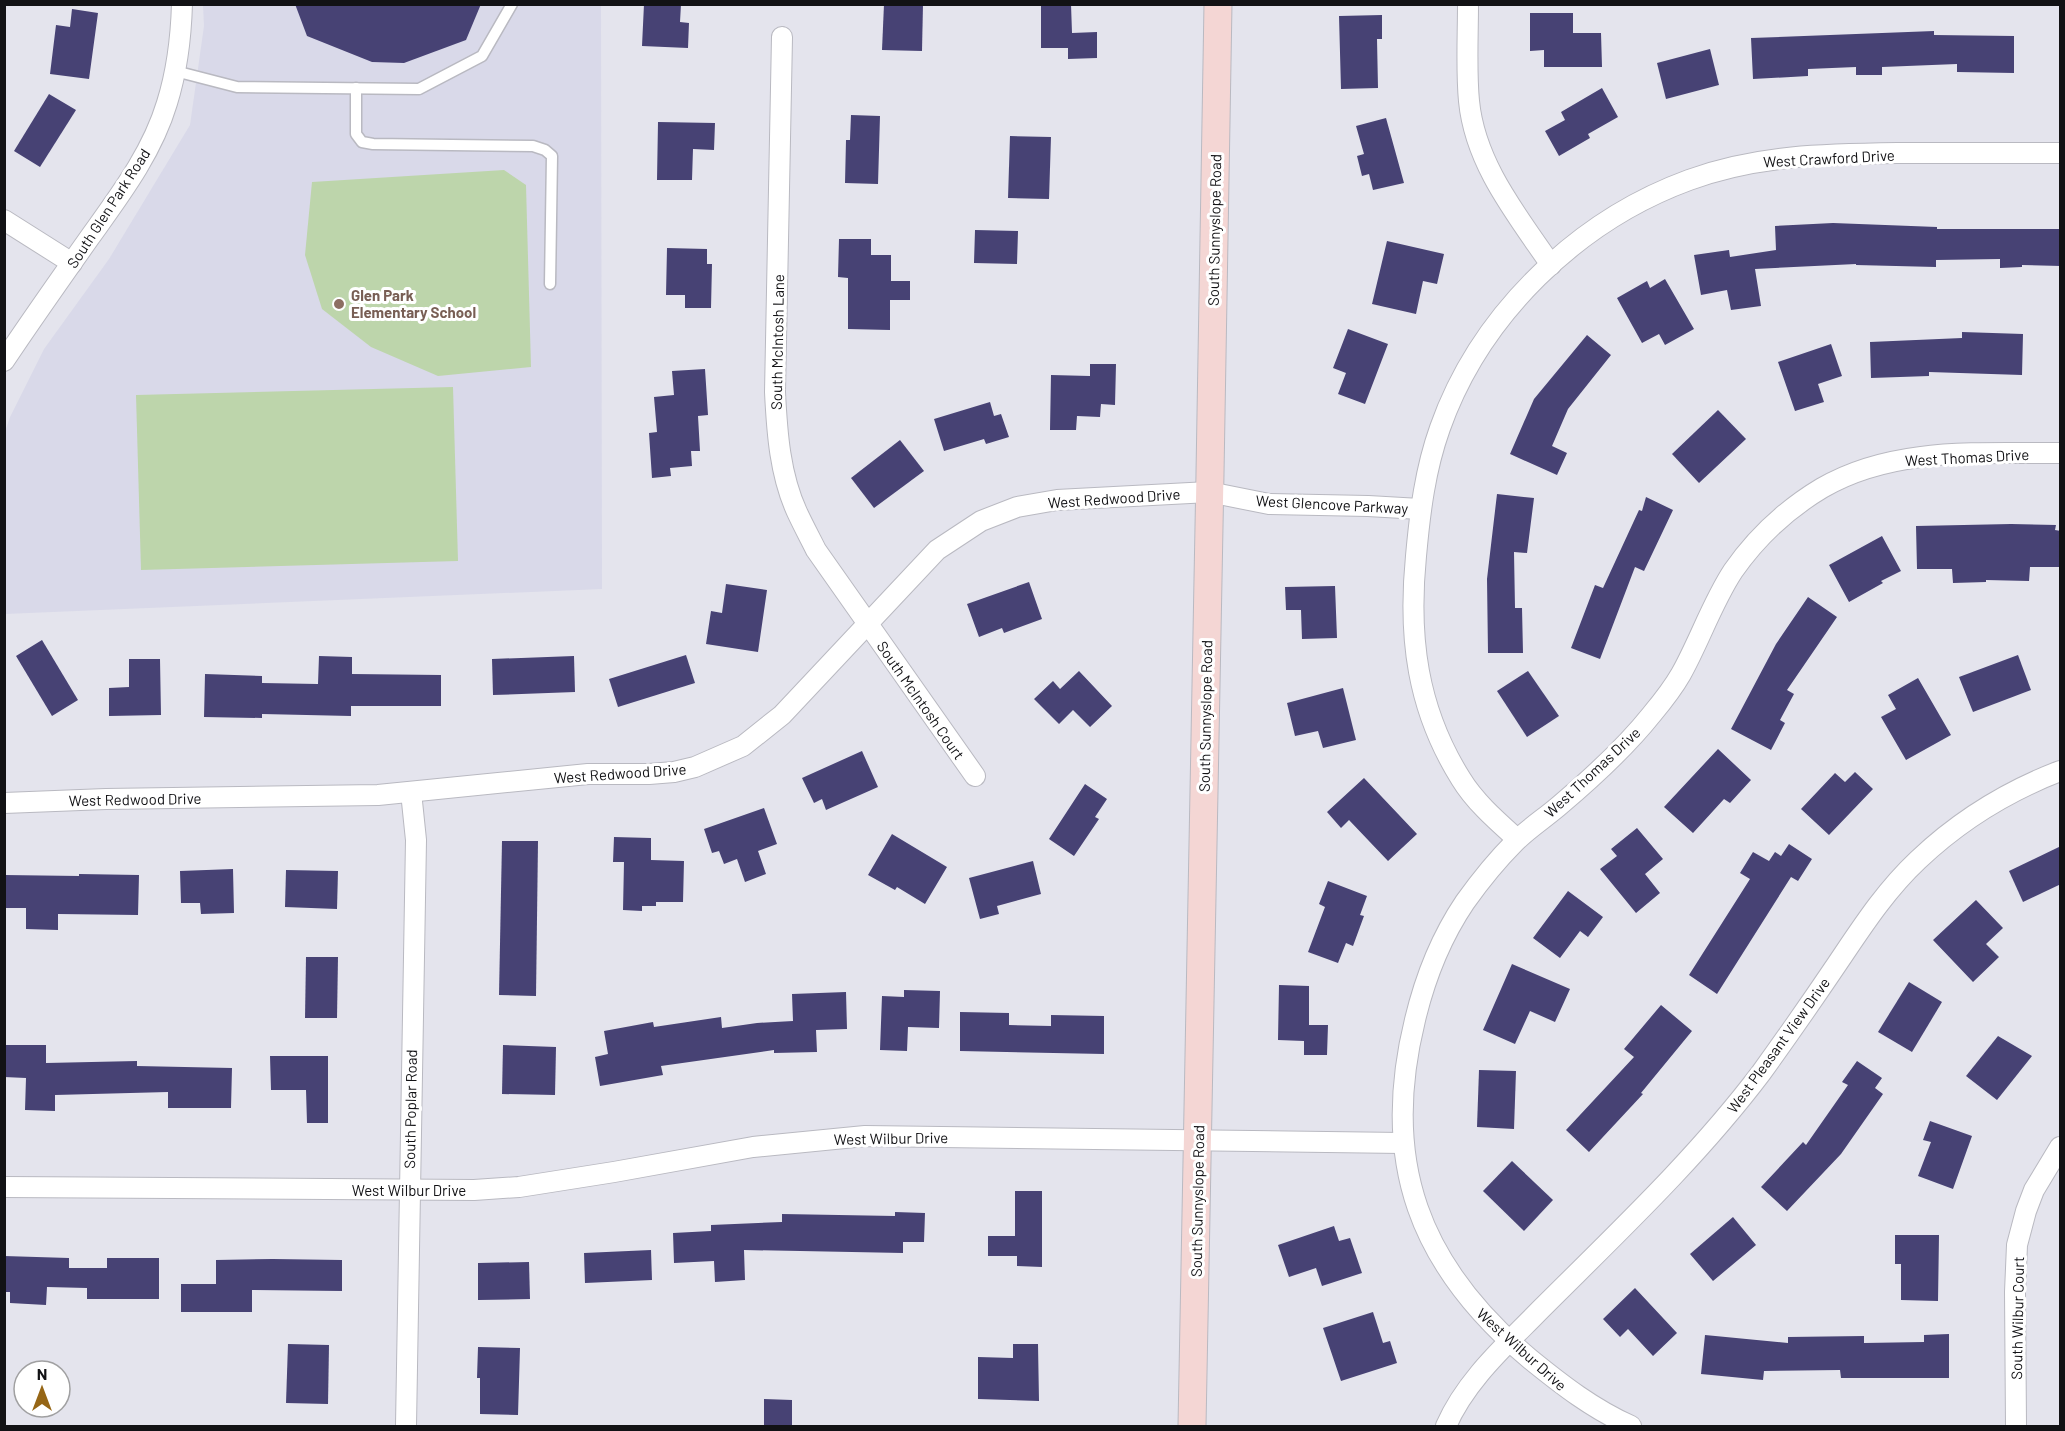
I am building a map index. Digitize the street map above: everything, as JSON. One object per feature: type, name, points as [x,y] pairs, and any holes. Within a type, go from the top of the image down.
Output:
[{"type":"street","name":"South Glen Park Road","points":[[4,361],[140,165],[154,137],[167,104],[175,70],[181,36],[182,4]]},
{"type":"street","name":"South Sunnyslope Road","points":[[1192,1426],[1218,4]]},
{"type":"street","points":[[1468,4],[1469,102],[1473,123],[1488,166],[1504,198],[1551,265]]},
{"type":"street","name":"South McIntosh Lane","points":[[783,37],[777,432],[783,466],[796,510],[816,550],[867,624]]},
{"type":"street","name":"West Crawford Drive","points":[[1517,840],[1480,804],[1462,781],[1444,750],[1429,715],[1420,683],[1414,639],[1413,590],[1425,477],[1456,389],[1488,335],[1531,283],[1601,224],[1634,205],[1688,180],[1736,165],[1781,158],[1839,154],[2061,153]]},
{"type":"street","points":[[4,220],[72,263]]},
{"type":"street","name":"West Thomas Drive","points":[[1402,1143],[1401,1102],[1410,1038],[1424,983],[1437,950],[1463,905],[1487,873],[1517,840],[1561,804],[1619,751],[1652,714],[1680,676],[1718,598],[1734,571],[1766,532],[1791,509],[1825,486],[1865,469],[1912,457],[2061,453]]},
{"type":"street","name":"West Glencove Parkway","points":[[1209,492],[1269,504],[1368,506],[1420,510]]},
{"type":"street","name":"West Redwood Drive","points":[[4,803],[106,799],[378,795],[588,774],[649,774],[695,767],[734,750],[783,715],[937,550],[957,535],[990,517],[1017,507],[1056,500],[1209,492]]},
{"type":"street","name":"South McIntosh Court","points":[[867,624],[975,776]]},
{"type":"street","name":"West Pleasant View Drive","points":[[1446,1426],[1452,1412],[1477,1377],[1509,1341],[1714,1131],[1760,1074],[1798,1021],[1881,898],[1918,860],[1950,833],[2001,798],[2061,771]]},
{"type":"street","name":"South Poplar Road","points":[[406,1426],[408,1190],[416,840],[411,792]]},
{"type":"street","name":"West Wilbur Drive","points":[[4,1187],[474,1190],[519,1187],[753,1147],[865,1136],[1402,1143],[1408,1178],[1422,1220],[1437,1252],[1478,1310],[1509,1341],[1570,1392],[1611,1417],[1631,1426]]},
{"type":"street","name":"South Wilbur Court","points":[[2016,1426],[2015,1292],[2018,1245],[2026,1211],[2034,1190],[2061,1147]]},
{"type":"lane","points":[[175,70],[237,87],[419,89],[482,57],[512,4]]},
{"type":"lane","points":[[356,88],[356,134],[362,142],[533,146],[545,150],[552,156],[550,284]]},
{"type":"shaded area","name":"Glen Park Elementary School","points":[[203,5],[601,5],[602,589],[5,614],[4,435],[10,417],[44,349],[109,259],[190,125],[204,26]]},
{"type":"green space","points":[[504,170],[526,185],[531,367],[438,376],[371,347],[322,309],[305,255],[312,182]]},
{"type":"green space","points":[[453,387],[458,561],[141,570],[136,395]]},
{"type":"building","points":[[295,4],[481,4],[466,40],[404,63],[372,62],[307,36]]},
{"type":"building","points":[[644,4],[681,4],[680,22],[689,23],[688,48],[642,46]]},
{"type":"building","points":[[884,4],[923,4],[922,51],[882,50]]},
{"type":"building","points":[[1041,4],[1071,4],[1072,33],[1097,32],[1097,58],[1068,59],[1068,48],[1041,48]]},
{"type":"building","points":[[72,9],[98,13],[89,79],[50,74],[56,25],[70,27]]},
{"type":"building","points":[[1530,13],[1573,13],[1573,33],[1601,33],[1602,67],[1544,67],[1544,50],[1530,51]]},
{"type":"building","points":[[1382,15],[1382,39],[1377,39],[1378,88],[1341,89],[1339,16]]},
{"type":"building","points":[[1934,31],[1934,35],[2014,36],[2014,73],[1957,72],[1957,64],[1882,67],[1882,75],[1856,75],[1856,67],[1808,69],[1808,76],[1753,79],[1751,38]]},
{"type":"building","points":[[1710,49],[1719,85],[1666,99],[1657,63]]},
{"type":"building","points":[[1602,88],[1618,117],[1588,134],[1590,138],[1559,156],[1545,131],[1565,120],[1561,112]]},
{"type":"building","points":[[49,94],[76,110],[40,167],[14,151]]},
{"type":"building","points":[[851,115],[880,116],[878,184],[845,183],[846,140],[850,140]]},
{"type":"building","points":[[1386,118],[1404,183],[1373,190],[1369,174],[1362,176],[1357,156],[1364,154],[1356,126]]},
{"type":"building","points":[[658,122],[715,123],[714,150],[693,149],[692,180],[657,180]]},
{"type":"building","points":[[1010,136],[1051,137],[1049,199],[1008,198]]},
{"type":"building","points":[[1833,223],[1937,227],[1937,229],[2061,229],[2061,266],[2022,265],[2022,267],[2000,268],[2000,259],[1936,260],[1936,267],[1856,264],[1755,269],[1761,306],[1731,310],[1727,290],[1701,295],[1694,255],[1729,250],[1730,257],[1776,250],[1775,226]]},
{"type":"building","points":[[975,230],[1018,231],[1017,264],[974,263]]},
{"type":"building","points":[[839,239],[871,239],[871,255],[891,255],[891,281],[910,281],[910,300],[890,300],[890,330],[848,329],[848,278],[838,277]]},
{"type":"building","points":[[1387,241],[1444,254],[1437,284],[1423,281],[1416,314],[1372,304]]},
{"type":"building","points":[[667,248],[707,249],[707,264],[712,264],[711,308],[685,308],[685,295],[666,295]]},
{"type":"building","points":[[1665,279],[1694,329],[1665,345],[1659,334],[1642,343],[1617,298],[1647,281],[1650,288]]},
{"type":"building","points":[[1348,329],[1388,344],[1365,404],[1338,394],[1346,373],[1333,368]]},
{"type":"building","points":[[1962,332],[2023,334],[2022,375],[1929,372],[1929,376],[1871,378],[1870,342],[1962,338]]},
{"type":"building","points":[[1587,335],[1611,355],[1568,409],[1552,446],[1567,453],[1557,475],[1510,454],[1534,399]]},
{"type":"building","points":[[1831,344],[1842,376],[1818,384],[1824,402],[1795,411],[1778,362]]},
{"type":"building","points":[[1090,364],[1116,364],[1115,405],[1101,404],[1100,417],[1077,416],[1076,430],[1050,430],[1051,375],[1090,376]]},
{"type":"building","points":[[705,369],[708,415],[698,416],[700,451],[691,451],[692,466],[670,468],[671,476],[652,478],[649,433],[657,432],[654,397],[674,395],[672,371]]},
{"type":"building","points":[[990,402],[994,416],[1001,414],[1009,437],[986,444],[984,439],[944,451],[934,419]]},
{"type":"building","points":[[1718,410],[1746,439],[1699,483],[1672,454]]},
{"type":"building","points":[[900,440],[924,471],[874,508],[851,478]]},
{"type":"building","points":[[1497,494],[1534,498],[1527,553],[1514,552],[1515,608],[1522,608],[1523,653],[1488,653],[1487,579]]},
{"type":"building","points":[[1646,497],[1673,510],[1644,571],[1635,567],[1600,659],[1571,648],[1595,585],[1603,588],[1639,510],[1642,511]]},
{"type":"building","points":[[2056,525],[2055,530],[2061,531],[2061,567],[2030,567],[2029,581],[1986,580],[1986,582],[1953,583],[1952,569],[1917,569],[1916,526]]},
{"type":"building","points":[[1882,536],[1901,571],[1849,602],[1829,565]]},
{"type":"building","points":[[1029,582],[1042,619],[1004,633],[1002,628],[979,637],[967,604]]},
{"type":"building","points":[[726,584],[767,590],[758,652],[706,644],[711,611],[722,613]]},
{"type":"building","points":[[1335,586],[1337,638],[1302,639],[1301,610],[1286,610],[1285,587]]},
{"type":"building","points":[[1808,597],[1837,617],[1787,690],[1794,694],[1780,720],[1785,723],[1771,750],[1731,729],[1776,644]]},
{"type":"building","points":[[42,640],[78,700],[52,716],[16,656]]},
{"type":"building","points":[[686,655],[695,683],[618,707],[609,679]]},
{"type":"building","points":[[2018,655],[2031,690],[1973,712],[1959,677]]},
{"type":"building","points":[[319,656],[352,657],[352,674],[441,675],[441,706],[351,706],[351,716],[262,714],[262,718],[204,717],[205,674],[262,676],[262,683],[318,684]]},
{"type":"building","points":[[574,656],[575,692],[493,695],[492,659]]},
{"type":"building","points":[[129,659],[160,659],[161,715],[109,716],[109,688],[129,687]]},
{"type":"building","points":[[1079,671],[1112,706],[1090,727],[1073,710],[1059,724],[1034,699],[1053,681],[1060,689]]},
{"type":"building","points":[[1528,671],[1559,716],[1527,737],[1497,691]]},
{"type":"building","points":[[1918,678],[1951,735],[1906,760],[1881,717],[1896,709],[1888,695]]},
{"type":"building","points":[[1343,688],[1356,740],[1323,748],[1318,731],[1295,736],[1287,703]]},
{"type":"building","points":[[1718,749],[1751,780],[1730,803],[1724,799],[1693,833],[1664,807]]},
{"type":"building","points":[[862,751],[878,787],[826,810],[822,799],[814,803],[802,778]]},
{"type":"building","points":[[1855,772],[1873,789],[1829,835],[1801,809],[1835,773],[1845,782]]},
{"type":"building","points":[[1364,778],[1417,834],[1388,861],[1349,820],[1341,828],[1327,812]]},
{"type":"building","points":[[1085,784],[1107,799],[1095,817],[1099,819],[1074,856],[1049,839]]},
{"type":"building","points":[[764,808],[777,844],[758,851],[766,874],[745,882],[737,859],[724,864],[719,851],[712,853],[704,829]]},
{"type":"building","points":[[1637,828],[1663,859],[1645,874],[1660,893],[1636,913],[1600,869],[1617,856],[1611,849]]},
{"type":"building","points":[[892,834],[947,867],[925,904],[897,887],[895,890],[868,875]]},
{"type":"building","points":[[614,837],[651,838],[651,860],[684,861],[683,902],[656,902],[656,906],[642,906],[642,911],[623,910],[624,862],[613,862]]},
{"type":"building","points":[[502,841],[538,841],[536,996],[499,995]]},
{"type":"building","points":[[1789,844],[1812,859],[1798,881],[1791,877],[1717,994],[1689,975],[1750,879],[1740,873],[1753,852],[1769,861],[1775,852],[1781,856]]},
{"type":"building","points":[[2061,846],[2061,884],[2023,902],[2009,871]]},
{"type":"building","points":[[1033,861],[1041,894],[997,906],[999,914],[980,919],[969,878]]},
{"type":"building","points":[[233,869],[234,913],[201,914],[200,903],[181,903],[180,871]]},
{"type":"building","points":[[286,870],[338,871],[337,909],[285,907]]},
{"type":"building","points":[[79,874],[139,875],[138,915],[58,914],[58,930],[26,929],[26,908],[4,908],[4,875],[79,876]]},
{"type":"building","points":[[1328,881],[1367,896],[1360,915],[1364,916],[1353,946],[1346,943],[1338,963],[1308,952],[1325,907],[1319,904]]},
{"type":"building","points":[[1568,891],[1603,917],[1588,937],[1580,931],[1560,958],[1533,938]]},
{"type":"building","points":[[1976,900],[2003,928],[1986,944],[1999,957],[1973,982],[1933,940]]},
{"type":"building","points":[[306,957],[338,957],[337,1018],[305,1018]]},
{"type":"building","points":[[1512,964],[1570,989],[1555,1022],[1530,1011],[1515,1044],[1483,1030]]},
{"type":"building","points":[[1909,982],[1942,1002],[1912,1052],[1878,1032]]},
{"type":"building","points":[[1279,985],[1309,986],[1309,1025],[1328,1025],[1327,1055],[1304,1055],[1304,1041],[1278,1040]]},
{"type":"building","points":[[904,990],[940,991],[939,1028],[908,1027],[907,1051],[880,1050],[882,996],[904,997]]},
{"type":"building","points":[[846,992],[847,1029],[816,1030],[817,1052],[774,1053],[774,1050],[661,1066],[663,1075],[600,1086],[595,1057],[608,1054],[604,1031],[653,1022],[654,1027],[721,1017],[722,1028],[793,1021],[792,994]]},
{"type":"building","points":[[1661,1005],[1692,1031],[1641,1093],[1643,1094],[1589,1152],[1566,1130],[1634,1057],[1624,1049]]},
{"type":"building","points":[[960,1012],[1009,1013],[1009,1025],[1051,1026],[1051,1015],[1104,1016],[1104,1054],[960,1051]]},
{"type":"building","points":[[1998,1036],[2032,1056],[1997,1100],[1966,1076]]},
{"type":"building","points":[[4,1045],[46,1045],[46,1063],[137,1061],[137,1066],[232,1068],[231,1108],[168,1108],[168,1092],[55,1095],[55,1111],[25,1110],[26,1078],[4,1077]]},
{"type":"building","points":[[503,1045],[556,1047],[555,1095],[502,1094]]},
{"type":"building","points":[[270,1056],[328,1056],[328,1123],[307,1123],[306,1090],[271,1090]]},
{"type":"building","points":[[1857,1061],[1882,1078],[1875,1088],[1883,1094],[1841,1154],[1787,1211],[1761,1187],[1803,1142],[1806,1145],[1848,1085],[1842,1082]]},
{"type":"building","points":[[1479,1070],[1516,1071],[1514,1129],[1477,1127]]},
{"type":"building","points":[[1930,1121],[1972,1136],[1953,1189],[1918,1176],[1931,1142],[1923,1140]]},
{"type":"building","points":[[1512,1161],[1553,1200],[1524,1231],[1483,1191]]},
{"type":"building","points":[[1015,1191],[1042,1191],[1042,1267],[1017,1266],[1017,1256],[988,1256],[988,1236],[1015,1236]]},
{"type":"building","points":[[895,1212],[925,1213],[924,1242],[903,1242],[903,1253],[744,1250],[745,1280],[715,1282],[714,1261],[674,1263],[673,1233],[711,1231],[711,1225],[782,1222],[782,1214],[895,1216]]},
{"type":"building","points":[[1733,1217],[1756,1245],[1713,1281],[1690,1254]]},
{"type":"building","points":[[1334,1226],[1339,1241],[1350,1238],[1362,1273],[1322,1286],[1316,1268],[1289,1277],[1278,1245]]},
{"type":"building","points":[[1895,1235],[1939,1235],[1938,1301],[1901,1300],[1901,1264],[1895,1264]]},
{"type":"building","points":[[651,1250],[652,1280],[585,1283],[584,1253]]},
{"type":"building","points":[[4,1256],[69,1258],[69,1268],[107,1268],[107,1258],[159,1258],[159,1299],[87,1299],[87,1288],[47,1287],[46,1305],[10,1303],[10,1292],[4,1292]]},
{"type":"building","points":[[216,1260],[342,1260],[342,1291],[252,1290],[252,1312],[181,1312],[181,1284],[216,1284]]},
{"type":"building","points":[[529,1262],[530,1299],[478,1300],[478,1263]]},
{"type":"building","points":[[1635,1288],[1677,1333],[1653,1356],[1628,1329],[1620,1337],[1603,1319]]},
{"type":"building","points":[[1373,1312],[1383,1343],[1390,1341],[1397,1363],[1341,1381],[1323,1328]]},
{"type":"building","points":[[1949,1334],[1949,1378],[1841,1378],[1840,1370],[1764,1371],[1763,1380],[1701,1374],[1705,1335],[1788,1343],[1788,1337],[1864,1336],[1864,1343],[1924,1342],[1924,1335]]},
{"type":"building","points":[[288,1344],[329,1345],[328,1404],[286,1403]]},
{"type":"building","points":[[1013,1344],[1038,1344],[1039,1401],[978,1399],[978,1357],[1013,1358]]},
{"type":"building","points":[[478,1347],[520,1348],[518,1415],[480,1414],[480,1378],[477,1378]]},
{"type":"building","points":[[764,1399],[792,1400],[792,1426],[764,1426]]},
{"type":"place","name":"Glen Park Elementary School","points":[[339,304]]}]
